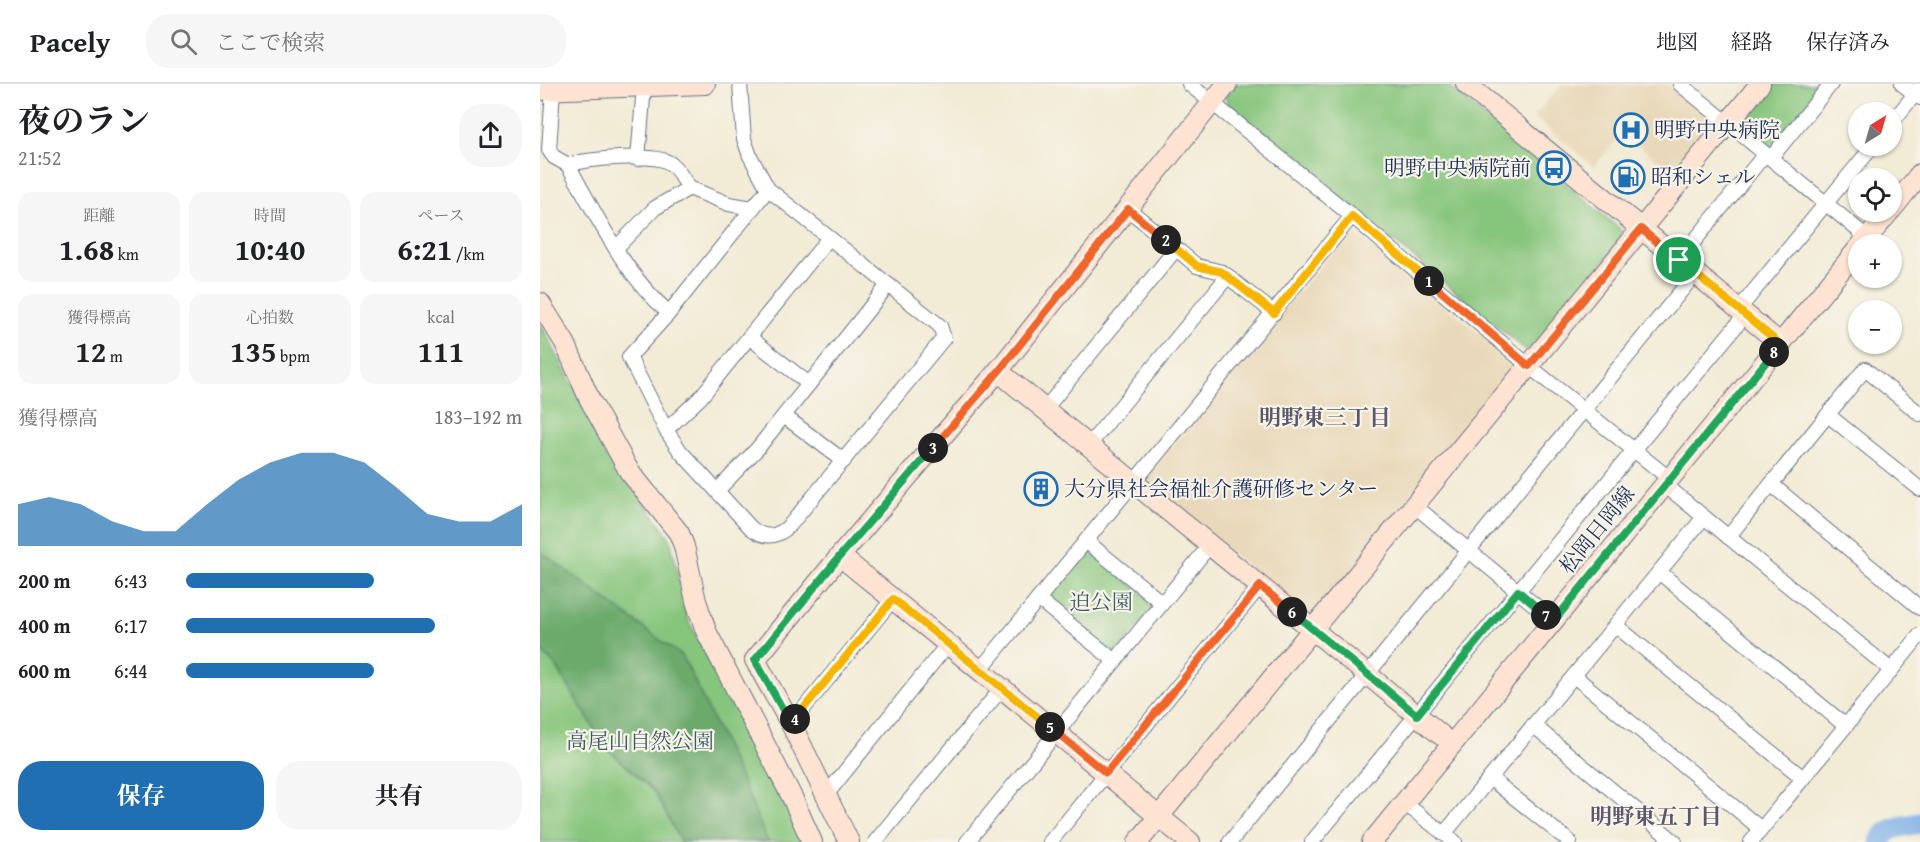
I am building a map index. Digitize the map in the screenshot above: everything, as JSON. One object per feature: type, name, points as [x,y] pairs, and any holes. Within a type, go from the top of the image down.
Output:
[{"type":"street","points":[[669,313],[642,286],[616,248],[568,165],[554,157],[549,150],[546,89],[705,84]]},
{"type":"street","points":[[740,84],[744,139],[750,156],[768,189],[940,326],[944,338],[790,525],[773,536],[761,535],[751,528],[680,451],[666,430],[629,357],[669,313],[768,189]]},
{"type":"street","points":[[1189,84],[1352,216],[1529,366],[1634,450],[1704,517],[1892,670]]},
{"type":"street","points":[[849,842],[791,724],[755,660],[840,556],[999,371],[1227,84]]},
{"type":"street","points":[[1466,84],[1780,344]]},
{"type":"street","points":[[1680,84],[1826,203],[1854,234]]},
{"type":"street","points":[[1138,842],[1760,84]]},
{"type":"street","points":[[1679,260],[1832,84]]},
{"type":"street","points":[[1902,84],[1918,93],[1902,111]]},
{"type":"street","points":[[638,159],[644,86]]},
{"type":"street","points":[[1312,842],[1634,450],[1865,156]]},
{"type":"street","points":[[568,165],[593,159],[638,159],[667,162],[675,168],[689,188],[729,204],[753,208]]},
{"type":"street","name":"松岡日岡線","points":[[1902,196],[1920,174]]},
{"type":"street","points":[[616,248],[655,208],[689,188]]},
{"type":"street","points":[[1128,209],[1197,266],[1222,272],[1274,313]]},
{"type":"street","points":[[980,670],[1352,216]]},
{"type":"street","name":"松岡日岡線","points":[[1871,234],[1880,222]]},
{"type":"street","points":[[666,430],[700,398],[829,238]]},
{"type":"street","points":[[1045,409],[1176,249]]},
{"type":"street","name":"松岡日岡線","points":[[1372,842],[1848,262]]},
{"type":"street","points":[[1230,842],[1695,274]]},
{"type":"street","points":[[1089,445],[1228,276]]},
{"type":"street","points":[[717,491],[758,448],[888,285]]},
{"type":"street","points":[[540,303],[564,342],[585,390],[629,471],[679,532],[706,632],[792,797],[812,842]]},
{"type":"street","points":[[749,337],[809,384]]},
{"type":"street","points":[[1728,537],[1865,369],[1920,414]]},
{"type":"street","points":[[999,371],[1441,735]]},
{"type":"street","points":[[1828,415],[1920,489]]},
{"type":"street","points":[[784,416],[844,461]]},
{"type":"street","points":[[1771,484],[1920,608]]},
{"type":"street","points":[[1415,506],[1554,621]]},
{"type":"street","points":[[1404,803],[1450,838],[1490,778],[1704,517]]},
{"type":"street","points":[[1086,541],[1162,603]]},
{"type":"street","points":[[967,842],[1210,545]]},
{"type":"street","points":[[840,556],[1190,842]]},
{"type":"street","points":[[1659,572],[1846,726]]},
{"type":"street","points":[[1050,842],[1260,586]]},
{"type":"street","points":[[791,724],[893,599]]},
{"type":"street","points":[[1038,599],[1115,661]]},
{"type":"street","points":[[1615,625],[1803,778]]},
{"type":"street","points":[[1750,842],[1920,635]]},
{"type":"street","points":[[826,795],[948,644]]},
{"type":"street","points":[[1574,676],[1761,829]]},
{"type":"street","points":[[875,842],[1002,688]]},
{"type":"street","points":[[1533,725],[1675,842]]},
{"type":"street","points":[[1490,778],[1570,842]]},
{"type":"shaded area","name":"明野中央病院","points":[[1562,84],[1668,84],[1715,122],[1716,127],[1676,174],[1622,133],[1594,167],[1534,117]]},
{"type":"shaded area","points":[[1347,233],[1355,233],[1419,284],[1514,362],[1516,370],[1316,615],[1306,614],[1145,483],[1145,478]]},
{"type":"green space","points":[[1236,84],[1446,84],[1621,230],[1622,240],[1534,348],[1525,349],[1228,105],[1225,96]]},
{"type":"green space","points":[[1773,84],[1826,84],[1775,147],[1769,149],[1739,125]]},
{"type":"green space","name":"高尾山自然公園","points":[[540,322],[604,446],[670,538],[688,620],[785,802],[803,842],[540,842]]},
{"type":"green space","points":[[540,551],[683,657],[743,783],[768,842],[681,842],[655,793],[605,746],[556,666],[540,650]]},
{"type":"green space","name":"迫公園","points":[[1085,552],[1092,552],[1152,601],[1154,607],[1118,651],[1111,653],[1049,603],[1048,596]]},
{"type":"waterway","points":[[1880,842],[1891,830],[1920,823]]},
{"type":"place","name":"明野中央病院","points":[[1631,130]]},
{"type":"place","name":"明野中央病院前","points":[[1554,168]]},
{"type":"place","name":"昭和シェル","points":[[1628,177]]},
{"type":"place","name":"大分県社会福祉介護研修センター","points":[[1041,489]]},
{"type":"district","name":"明野東三丁目","points":[[1325,417]]},
{"type":"district","name":"明野東五丁目","points":[[1656,816]]},
{"type":"route","points":[[1128,209],[1197,266],[1222,272],[1274,313],[1352,216],[1529,366],[1641,229],[1679,260],[1780,344],[1554,621],[1518,591],[1417,715],[1260,586],[1106,773],[893,599],[791,724],[755,660],[840,556],[999,371],[1128,209]]}]
